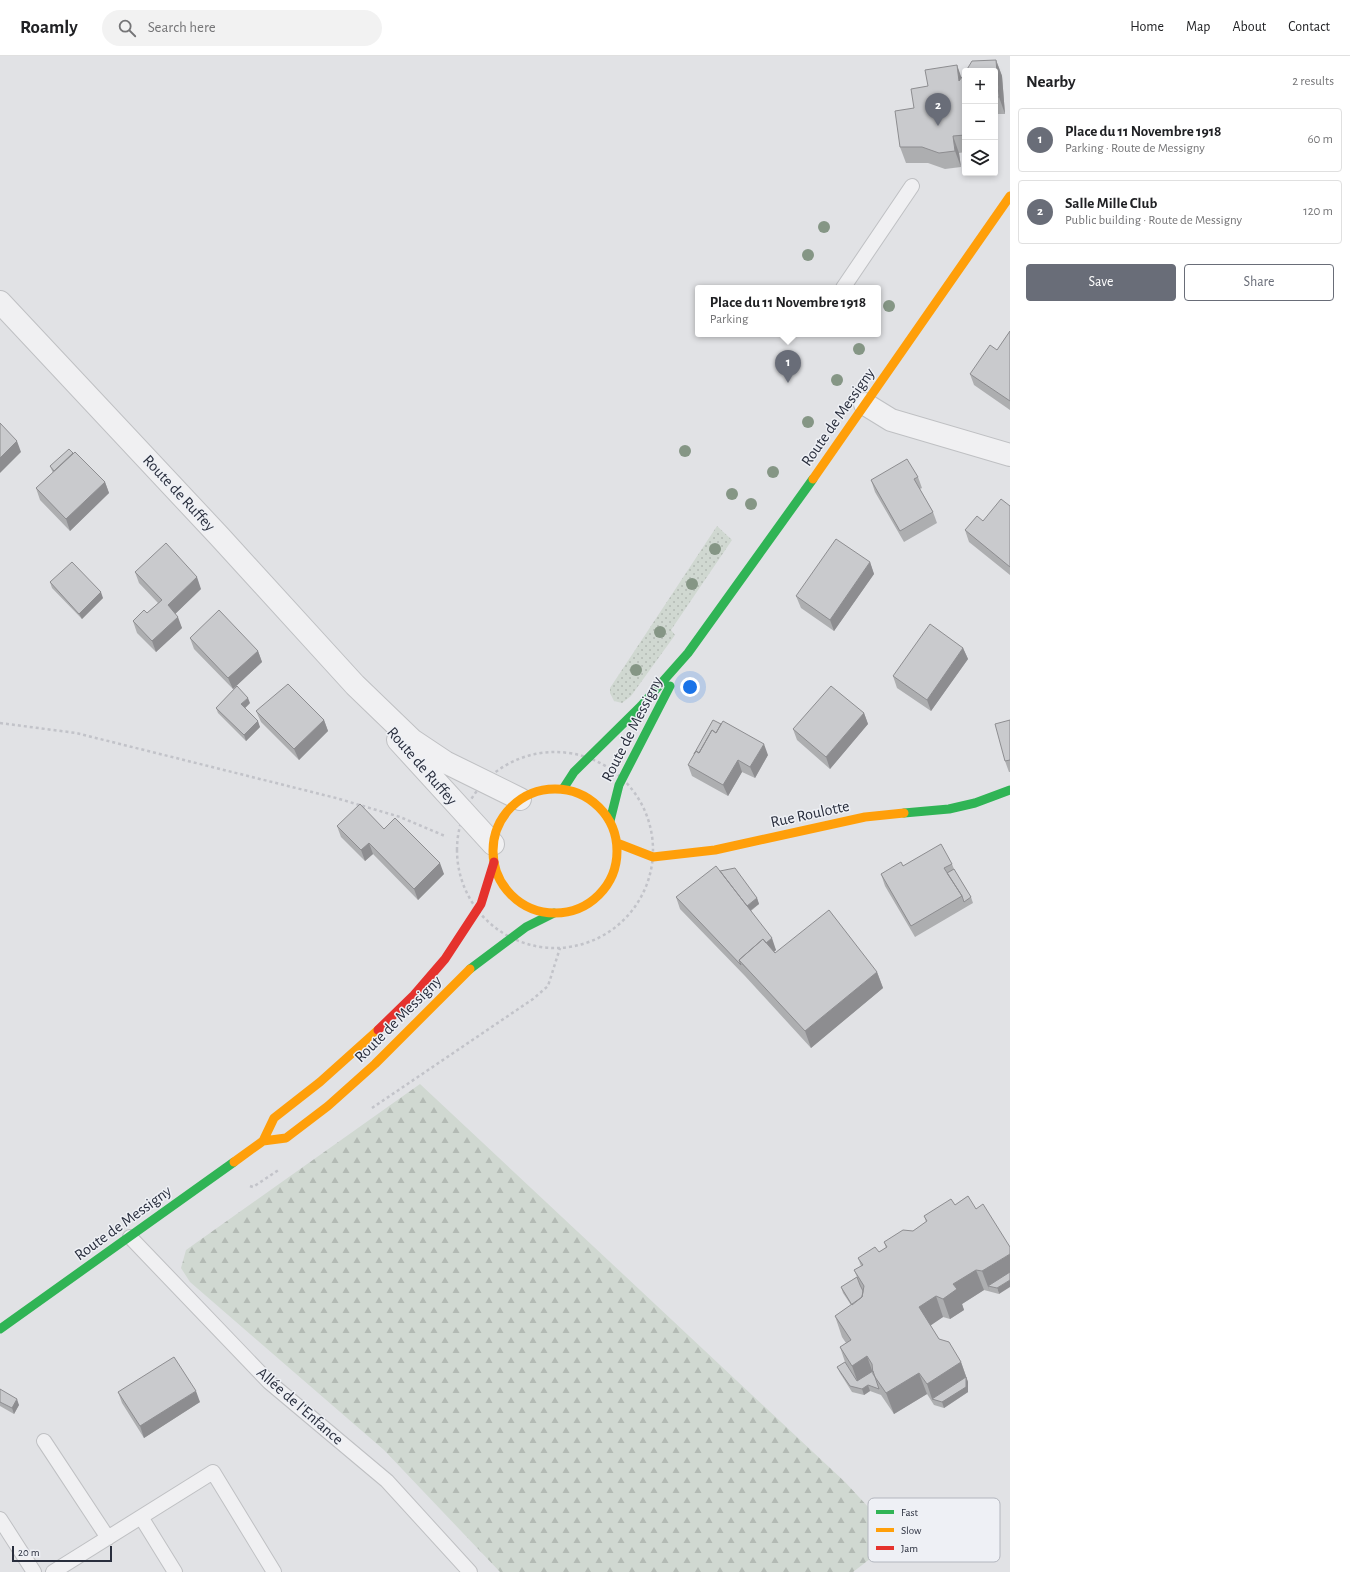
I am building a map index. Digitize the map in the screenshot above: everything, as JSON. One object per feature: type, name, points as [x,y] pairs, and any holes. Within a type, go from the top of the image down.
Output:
[{"type":"main road","name":"Route de Messigny","points":[[563,789],[574,772],[641,706],[688,653],[865,404],[1010,196]]},
{"type":"main road","name":"Route de Messigny","points":[[610,821],[619,785],[688,653]]},
{"type":"main road","points":[[548,788],[563,789],[577,792],[590,799],[601,808],[610,821],[617,843],[617,859],[613,874],[605,888],[589,903],[569,912],[554,913],[536,910],[521,903],[508,892],[499,878],[493,853],[496,828],[505,813],[520,799],[534,792],[548,788]]},
{"type":"main road","name":"Rue Roulotte","points":[[617,843],[653,857],[715,850],[866,817],[949,809],[975,803],[1010,790]]},
{"type":"main road","name":"Route de Messigny","points":[[263,1141],[274,1118],[320,1082],[367,1041],[414,995],[435,970],[484,898],[493,853]]},
{"type":"main road","name":"Route de Messigny","points":[[0,1329],[263,1141],[286,1138],[328,1106],[375,1064],[466,972],[526,927],[554,913]]},
{"type":"street","name":"Route de Ruffey","points":[[0,302],[220,537],[355,685],[412,740],[446,762],[520,799]]},
{"type":"street","points":[[865,404],[891,420],[1010,455]]},
{"type":"street","name":"Route de Ruffey","points":[[355,685],[405,749],[493,853]]},
{"type":"lane","points":[[845,285],[912,186]]},
{"type":"lane","name":"Allée de l'Enfance","points":[[130,1237],[269,1382],[387,1481],[470,1572]]},
{"type":"lane","points":[[44,1441],[108,1538]]},
{"type":"lane","points":[[53,1572],[72,1567],[108,1538],[213,1472],[274,1572]]},
{"type":"lane","points":[[140,1517],[175,1572]]},
{"type":"lane","points":[[0,1519],[34,1572]]},
{"type":"path","points":[[0,723],[76,733],[336,798],[400,817],[493,853]]},
{"type":"path","points":[[494,773],[501,767],[517,761],[563,752],[579,754]]},
{"type":"path","points":[[460,820],[457,840],[460,848],[462,888],[469,900]]},
{"type":"path","points":[[520,943],[534,949],[560,948],[598,939],[619,922],[635,906],[648,886],[652,867]]},
{"type":"path","points":[[371,1108],[533,999],[548,986],[560,948]]},
{"type":"path","points":[[218,1173],[253,1187],[286,1165]]},
{"type":"green space","points":[[717,526],[732,540],[671,630],[675,635],[631,696],[622,703],[614,701],[610,693],[610,688]]},
{"type":"green space","points":[[420,1084],[845,1482],[868,1507],[868,1560],[853,1572],[500,1572],[384,1450],[190,1282],[181,1268],[186,1250]]},
{"type":"building","points":[[996,60],[997,68],[968,68],[972,61]]},
{"type":"building","points":[[957,65],[959,81],[962,77],[962,135],[953,136],[955,151],[939,153],[922,147],[900,147],[895,111],[914,108],[911,89],[928,86],[925,70]]},
{"type":"building","points":[[1010,331],[1010,401],[970,374],[990,345],[997,350]]},
{"type":"building","points":[[0,423],[17,441],[0,458]]},
{"type":"building","points":[[69,449],[73,453],[54,471],[50,466]]},
{"type":"building","points":[[75,452],[105,482],[66,519],[36,488]]},
{"type":"building","points":[[907,459],[918,477],[914,479],[933,512],[900,531],[871,480]]},
{"type":"building","points":[[1001,499],[1010,506],[1010,567],[965,530],[977,516],[983,521]]},
{"type":"building","points":[[836,539],[870,562],[830,620],[796,596]]},
{"type":"building","points":[[166,543],[197,577],[168,605],[178,617],[152,641],[133,621],[144,610],[147,613],[162,600],[135,572]]},
{"type":"building","points":[[72,562],[101,592],[79,614],[50,582]]},
{"type":"building","points":[[219,610],[258,651],[228,678],[190,638]]},
{"type":"building","points":[[930,624],[963,648],[927,700],[893,676]]},
{"type":"building","points":[[288,684],[324,720],[294,749],[256,711]]},
{"type":"building","points":[[237,686],[248,698],[241,704],[258,721],[244,735],[216,708]]},
{"type":"building","points":[[831,686],[864,713],[826,757],[793,729]]},
{"type":"building","points":[[713,720],[721,724],[716,733],[712,730],[699,753],[696,751],[694,754]]},
{"type":"building","points":[[1010,720],[1010,760],[1005,761],[995,724]]},
{"type":"building","points":[[723,721],[764,744],[750,767],[738,760],[723,785],[688,765],[696,751],[699,753],[712,730],[716,733]]},
{"type":"building","points":[[360,804],[384,829],[395,818],[440,863],[414,889],[369,843],[361,850],[337,826]]},
{"type":"building","points":[[941,844],[952,864],[944,868],[962,896],[911,926],[881,874],[901,862],[903,866]]},
{"type":"building","points":[[716,866],[772,938],[766,943],[763,939],[739,960],[741,965],[676,897]]},
{"type":"building","points":[[735,868],[757,898],[747,906],[720,871]]},
{"type":"building","points":[[954,869],[971,897],[964,902],[962,896],[947,873]]},
{"type":"building","points":[[829,910],[877,972],[805,1031],[739,960],[763,939],[775,953]]},
{"type":"building","points":[[968,1196],[976,1209],[983,1204],[1010,1247],[1010,1254],[982,1271],[976,1270],[953,1284],[957,1289],[943,1299],[936,1296],[919,1307],[939,1339],[949,1342],[961,1362],[927,1384],[919,1373],[886,1393],[873,1374],[872,1364],[867,1356],[852,1366],[840,1347],[851,1340],[835,1316],[862,1297],[864,1286],[854,1270],[863,1265],[858,1258],[875,1247],[879,1252],[887,1247],[884,1242],[903,1230],[913,1231],[927,1221],[924,1216],[951,1199],[955,1205]]},
{"type":"building","points":[[1010,1272],[1010,1280],[997,1288],[988,1286]]},
{"type":"building","points":[[857,1277],[863,1291],[862,1297],[852,1305],[841,1287]]},
{"type":"building","points":[[174,1357],[196,1391],[140,1426],[118,1392]]},
{"type":"building","points":[[845,1362],[857,1381],[873,1371],[879,1389],[868,1385],[862,1389],[850,1386],[837,1367]]},
{"type":"building","points":[[966,1377],[966,1387],[942,1402],[932,1399]]},
{"type":"building","points":[[0,1389],[17,1399],[12,1408],[0,1402]]},
{"type":"traffic: fast","points":[[563,789],[574,772],[641,706],[688,653],[813,479]]},
{"type":"traffic: fast","points":[[610,821],[619,785],[670,686]]},
{"type":"traffic: fast","points":[[904,813],[949,809],[975,803],[1010,790]]},
{"type":"traffic: fast","points":[[470,969],[526,927],[554,913]]},
{"type":"traffic: fast","points":[[0,1329],[234,1162]]},
{"type":"traffic: slow","points":[[813,479],[1010,196]]},
{"type":"traffic: slow","points":[[555,789],[567,790],[579,794],[589,799],[599,807],[607,817],[612,827],[616,839],[617,851],[616,863],[612,875],[607,885],[599,895],[589,903],[579,908],[567,912],[555,913],[543,912],[531,908],[521,903],[511,895],[503,885],[498,875],[494,863],[493,851],[494,839],[498,827],[503,817],[511,807],[521,799],[531,794],[543,790],[555,789]]},
{"type":"traffic: slow","points":[[617,843],[653,857],[715,850],[865,817],[904,813]]},
{"type":"traffic: slow","points":[[263,1141],[286,1138],[328,1106],[375,1064],[470,969]]},
{"type":"traffic: slow","points":[[234,1162],[263,1141],[274,1118],[320,1082],[378,1030]]},
{"type":"traffic: jam","points":[[378,1030],[414,995],[445,959],[481,904],[494,862]]},
{"type":"place","name":"Salle Mille Club","points":[[938,126]]},
{"type":"place","name":"Place du 11 Novembre 1918","points":[[788,383]]}]
